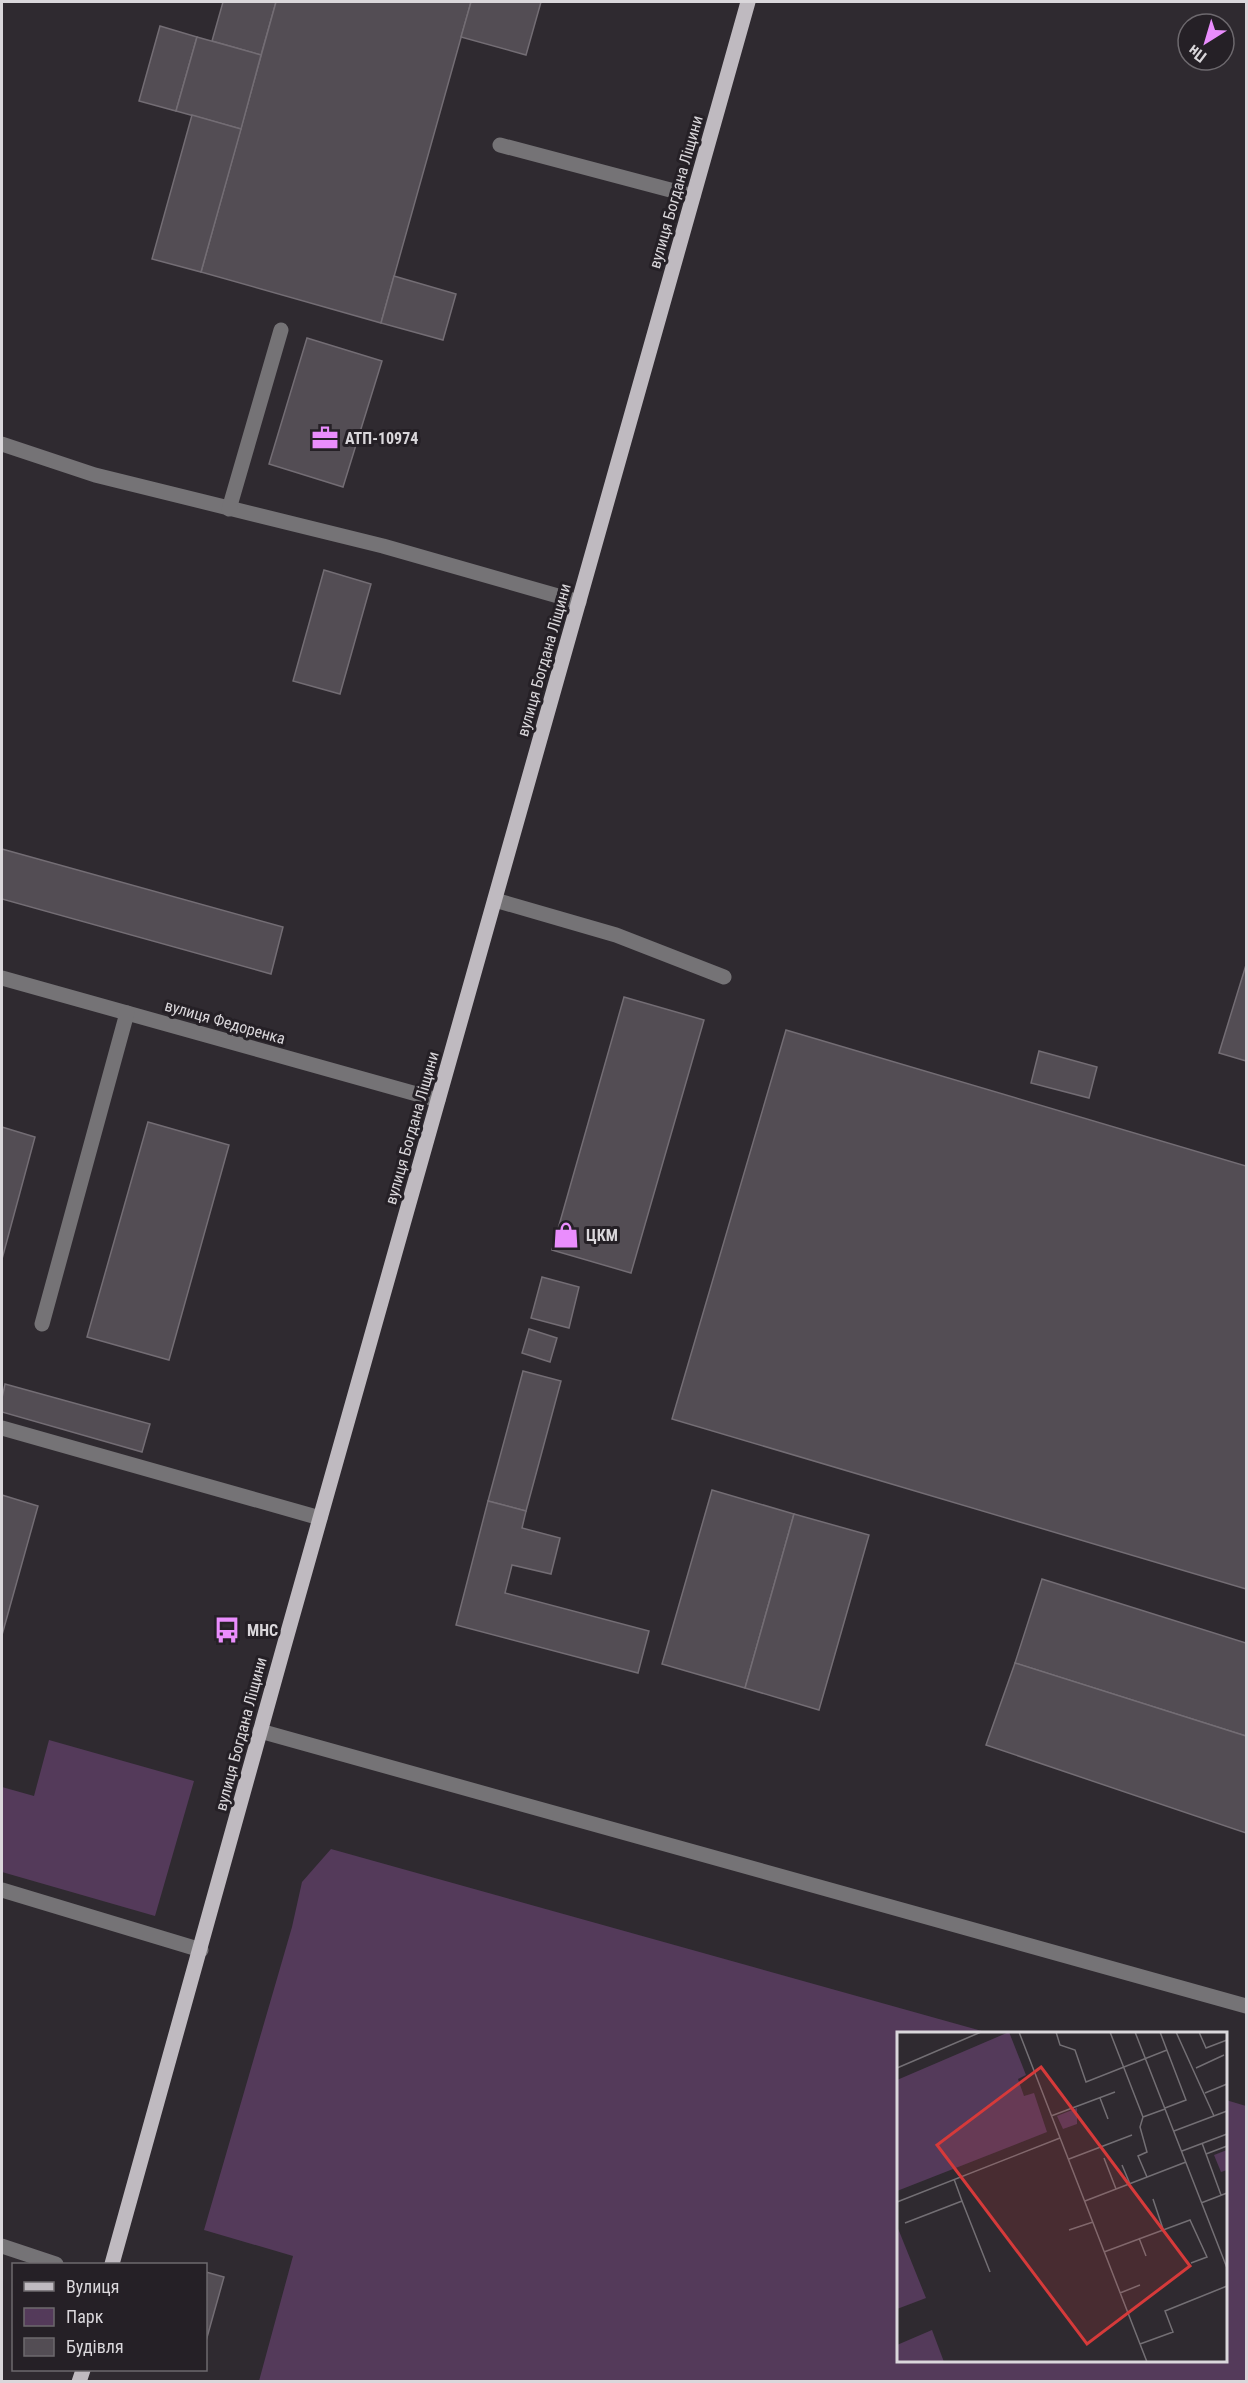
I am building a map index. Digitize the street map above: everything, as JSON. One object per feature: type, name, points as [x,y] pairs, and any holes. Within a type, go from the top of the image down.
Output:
[{"type":"main road","name":"вулиця Богдана Ліщини","points":[[113,2263],[260,1731],[748,2]]},
{"type":"street","points":[[500,145],[693,196]]},
{"type":"street","points":[[229,509],[281,330]]},
{"type":"street","points":[[2,444],[95,476],[383,546],[579,602]]},
{"type":"street","points":[[495,900],[616,935],[724,978]]},
{"type":"street","name":"вулиця Федоренка","points":[[2,978],[438,1100]]},
{"type":"street","points":[[42,1324],[127,1013]]},
{"type":"street","points":[[2,1428],[320,1518]]},
{"type":"street","points":[[260,1731],[1246,2006]]},
{"type":"street","points":[[2,1890],[201,1950]]},
{"type":"street","points":[[2,2247],[50,2263]]},
{"type":"green space","points":[[49,1740],[194,1781],[155,1916],[2,1872],[2,1787],[34,1796]]},
{"type":"green space","points":[[331,1849],[985,2032],[897,2032],[897,2362],[1227,2362],[1227,2100],[1246,2106],[1246,2381],[259,2381],[293,2256],[204,2230],[292,1927],[302,1882]]},
{"type":"building","points":[[223,2],[276,2],[261,55],[212,41]]},
{"type":"building","points":[[276,2],[471,2],[381,323],[201,272]]},
{"type":"building","points":[[471,2],[541,2],[526,55],[461,37]]},
{"type":"building","points":[[160,26],[197,37],[176,111],[139,101]]},
{"type":"building","points":[[197,37],[261,55],[241,129],[176,111]]},
{"type":"building","points":[[192,115],[241,129],[201,272],[152,259]]},
{"type":"building","points":[[394,276],[456,294],[443,340],[381,323]]},
{"type":"building","points":[[307,338],[382,361],[343,487],[269,464]]},
{"type":"building","points":[[324,570],[371,584],[340,694],[293,681]]},
{"type":"building","points":[[2,849],[283,927],[271,974],[2,899]]},
{"type":"building","points":[[1246,965],[1246,1061],[1219,1053]]},
{"type":"building","points":[[624,997],[704,1020],[631,1273],[552,1250]]},
{"type":"building","points":[[786,1030],[1246,1166],[1246,1589],[672,1419]]},
{"type":"building","points":[[1039,1051],[1097,1067],[1089,1098],[1031,1083]]},
{"type":"building","points":[[148,1122],[229,1145],[169,1360],[87,1337]]},
{"type":"building","points":[[2,1127],[35,1137],[2,1259]]},
{"type":"building","points":[[542,1277],[579,1287],[569,1328],[531,1318]]},
{"type":"building","points":[[529,1329],[557,1338],[550,1362],[522,1353]]},
{"type":"building","points":[[523,1371],[561,1381],[526,1511],[488,1501]]},
{"type":"building","points":[[5,1384],[150,1424],[142,1452],[2,1412]]},
{"type":"building","points":[[712,1490],[794,1514],[745,1688],[662,1664]]},
{"type":"building","points":[[2,1495],[38,1506],[2,1635]]},
{"type":"building","points":[[488,1501],[526,1511],[522,1528],[560,1538],[551,1574],[512,1565],[505,1593],[649,1631],[638,1673],[456,1625]]},
{"type":"building","points":[[794,1514],[869,1535],[819,1710],[745,1688]]},
{"type":"building","points":[[1042,1579],[1246,1643],[1246,1736],[1015,1663]]},
{"type":"building","points":[[1015,1663],[1246,1736],[1246,1833],[986,1745]]},
{"type":"building","points":[[207,2272],[224,2277],[207,2337]]},
{"type":"place","name":"АТП-10974","points":[[325,438]]},
{"type":"place","name":"ЦКМ","points":[[566,1235]]},
{"type":"place","name":"МНС","points":[[227,1630]]}]
